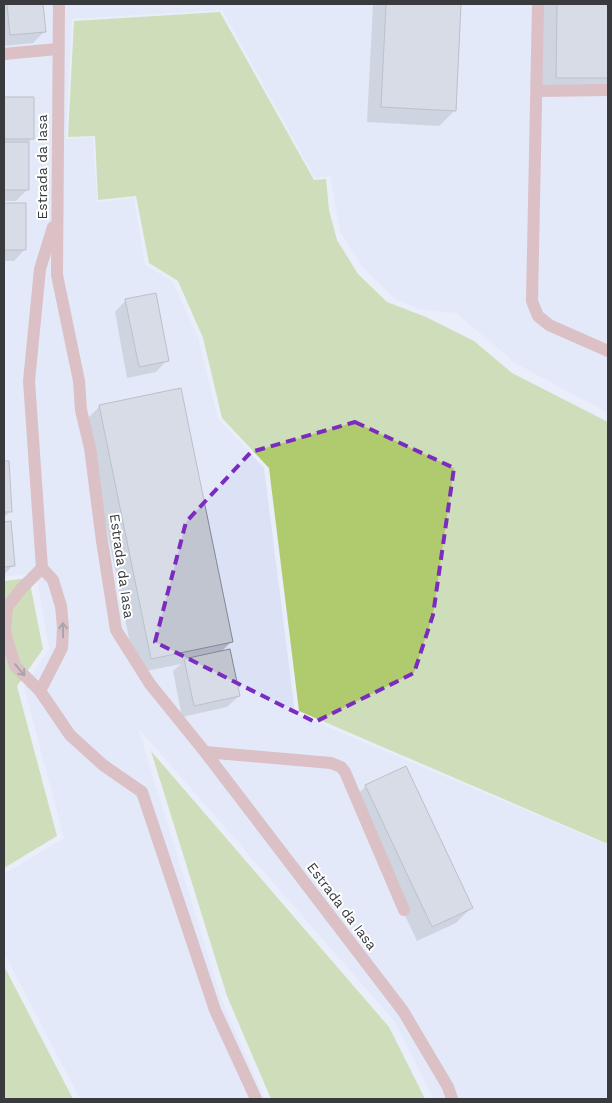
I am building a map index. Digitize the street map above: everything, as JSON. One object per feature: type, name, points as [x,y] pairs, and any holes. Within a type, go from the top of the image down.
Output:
[{"type":"lane","name":"Estrada da Iasa","points":[[59,4],[57,49],[57,275],[79,380],[81,410],[93,466],[102,541],[116,630],[150,684],[205,752],[403,1011],[450,1093]]},
{"type":"lane","points":[[538,4],[532,301],[538,316],[549,325],[608,351]]},
{"type":"lane","points":[[4,54],[57,49]]},
{"type":"lane","points":[[537,91],[608,90]]},
{"type":"lane","points":[[40,691],[62,648],[63,627],[61,606],[53,580],[42,568],[29,381],[40,269],[57,215]]},
{"type":"lane","points":[[42,568],[21,589],[7,607],[5,632],[15,666],[40,691],[70,735],[103,765],[142,792],[215,1010],[256,1099]]},
{"type":"lane","points":[[205,752],[331,763],[341,767],[345,772],[404,910]]},
{"type":"highlighted area","points":[[355,422],[454,468],[433,615],[414,673],[315,722],[155,642],[186,522],[251,452]]},
{"type":"shaded area","points":[[4,4],[608,4],[608,413],[515,363],[456,313],[420,309],[395,299],[362,267],[340,231],[330,176],[315,178],[222,10],[72,19],[66,139],[93,137],[97,202],[134,198],[145,265],[172,281],[198,337],[218,419],[264,468],[295,713],[608,845],[608,1099],[434,1099],[394,1021],[138,728],[221,998],[265,1099],[80,1099],[4,953],[4,874],[64,838],[24,687],[49,649],[36,573],[4,577]]},
{"type":"green space","points":[[220,12],[314,180],[326,179],[329,210],[337,240],[358,274],[387,302],[426,317],[474,341],[512,373],[608,422],[608,844],[299,711],[269,468],[222,418],[203,338],[178,281],[149,263],[136,196],[98,200],[95,136],[68,137],[74,21]]},
{"type":"green space","points":[[29,578],[43,649],[17,686],[57,836],[4,868],[4,581]]},
{"type":"green space","points":[[151,751],[389,1027],[425,1099],[271,1099],[227,996]]},
{"type":"green space","points":[[4,966],[73,1099],[4,1099]]},
{"type":"building","points":[[7,4],[43,4],[46,32],[10,35]]},
{"type":"building","points":[[386,4],[461,4],[456,111],[381,107]]},
{"type":"building","points":[[557,4],[608,4],[608,78],[556,78]]},
{"type":"building","points":[[4,97],[34,97],[34,139],[4,139]]},
{"type":"building","points":[[4,142],[29,142],[29,190],[4,190]]},
{"type":"building","points":[[4,203],[26,203],[26,250],[4,250]]},
{"type":"building","points":[[156,293],[169,361],[139,367],[125,299]]},
{"type":"building","points":[[181,388],[233,642],[151,659],[99,405]]},
{"type":"building","points":[[4,461],[9,461],[12,512],[4,512]]},
{"type":"building","points":[[11,521],[15,566],[4,567],[4,522]]},
{"type":"building","points":[[230,649],[240,696],[194,706],[184,659]]},
{"type":"building","points":[[406,766],[473,908],[432,927],[365,785]]}]
